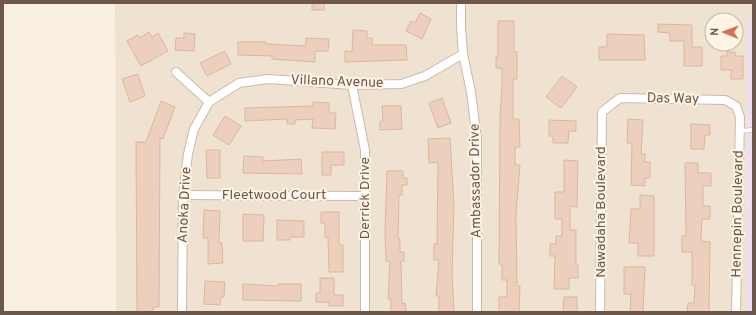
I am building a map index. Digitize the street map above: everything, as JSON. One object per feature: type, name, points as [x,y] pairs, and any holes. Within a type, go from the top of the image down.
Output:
[{"type":"street","name":"Ambassador Drive","points":[[461,3],[463,54],[471,92],[477,139],[477,312]]},
{"type":"street","name":"Villano Avenue","points":[[210,102],[239,83],[268,79],[352,85],[401,84],[425,76],[463,54]]},
{"type":"street","points":[[176,72],[210,102]]},
{"type":"street","name":"Derrick Drive","points":[[352,85],[365,150],[365,312]]},
{"type":"street","name":"Das Way","points":[[602,112],[620,98],[725,100],[736,106],[740,117]]},
{"type":"street","name":"Anoka Drive","points":[[182,312],[183,195],[188,154],[194,129],[210,102]]},
{"type":"street","name":"Nawadaha Boulevard","points":[[600,312],[602,112]]},
{"type":"street","name":"Hennepin Boulevard","points":[[736,312],[740,117]]},
{"type":"street","name":"Fleetwood Court","points":[[183,195],[366,196]]},
{"type":"lane","points":[[739,131],[753,130]]},
{"type":"shaded area","points":[[115,3],[753,3],[753,19],[748,19],[747,312],[116,312]]},
{"type":"shaded area","points":[[748,18],[753,19],[753,312],[747,312]]},
{"type":"building","points":[[312,3],[324,3],[324,10],[312,10]]},
{"type":"building","points":[[420,13],[431,19],[422,39],[406,31],[411,21],[415,23]]},
{"type":"building","points":[[498,21],[514,21],[514,52],[517,52],[517,79],[513,79],[513,119],[519,119],[520,147],[515,147],[515,165],[520,165],[516,215],[517,286],[520,286],[519,312],[499,312],[499,297],[507,297],[507,280],[502,280],[502,264],[499,264],[500,119],[502,68],[496,68],[496,57],[498,57]]},
{"type":"building","points":[[658,24],[692,25],[692,47],[702,47],[702,66],[684,66],[684,41],[670,41],[670,33],[658,32]]},
{"type":"building","points":[[353,30],[367,31],[367,38],[372,38],[372,45],[406,45],[407,60],[345,62],[345,51],[352,52]]},
{"type":"building","points":[[149,32],[152,37],[158,33],[168,51],[141,66],[127,41],[138,35],[140,38]]},
{"type":"building","points":[[184,33],[195,34],[194,51],[175,50],[176,38],[184,38]]},
{"type":"building","points":[[607,34],[644,35],[645,60],[599,60],[599,47],[607,47]]},
{"type":"building","points":[[306,38],[329,39],[328,51],[315,51],[315,62],[272,59],[272,56],[238,55],[238,42],[266,42],[266,44],[306,46]]},
{"type":"building","points":[[225,51],[231,64],[207,76],[200,63]]},
{"type":"building","points":[[727,52],[735,52],[735,56],[743,56],[743,79],[731,79],[731,70],[721,70],[721,56],[727,56]]},
{"type":"building","points":[[138,74],[145,96],[130,102],[122,79]]},
{"type":"building","points":[[562,76],[577,87],[561,108],[546,97]]},
{"type":"building","points":[[442,98],[451,123],[438,128],[429,103]]},
{"type":"building","points":[[161,101],[175,107],[163,139],[160,138],[159,307],[153,307],[153,312],[137,312],[136,142],[146,142]]},
{"type":"building","points":[[313,102],[329,103],[329,113],[336,113],[335,129],[312,128],[313,119],[295,120],[295,124],[287,124],[287,119],[245,121],[245,108],[313,106]]},
{"type":"building","points":[[382,106],[401,106],[402,129],[380,130],[380,121],[383,121]]},
{"type":"building","points":[[225,116],[241,126],[229,145],[213,135]]},
{"type":"building","points":[[628,119],[643,120],[641,154],[645,154],[645,162],[650,162],[650,178],[645,178],[645,186],[631,185],[632,143],[627,143]]},
{"type":"building","points":[[549,120],[576,121],[576,131],[569,131],[568,143],[553,143],[553,136],[549,136]]},
{"type":"building","points":[[691,124],[710,125],[710,135],[705,135],[704,149],[691,149]]},
{"type":"building","points":[[450,138],[454,206],[452,275],[454,312],[439,312],[439,296],[436,296],[439,260],[434,260],[434,244],[437,244],[438,162],[429,163],[428,139]]},
{"type":"building","points":[[206,150],[220,150],[220,178],[207,178]]},
{"type":"building","points":[[322,152],[344,152],[344,165],[331,165],[331,175],[322,175]]},
{"type":"building","points":[[244,156],[263,157],[263,161],[301,159],[302,174],[243,173]]},
{"type":"building","points":[[564,160],[578,161],[577,207],[570,206],[570,230],[576,230],[576,264],[578,265],[578,278],[569,278],[569,289],[554,289],[555,256],[550,256],[550,244],[556,244],[556,236],[562,236],[562,219],[555,219],[555,192],[564,192]]},
{"type":"building","points":[[685,163],[698,163],[698,173],[711,173],[711,186],[703,186],[703,206],[710,206],[710,219],[702,219],[701,241],[710,242],[709,312],[687,312],[688,303],[694,303],[695,285],[692,285],[692,252],[682,252],[682,236],[686,236]]},
{"type":"building","points":[[387,171],[403,171],[403,178],[407,178],[407,185],[402,185],[402,195],[399,195],[398,239],[400,239],[400,252],[404,252],[404,261],[401,261],[402,304],[405,303],[406,312],[391,312],[391,299],[388,299],[390,261],[386,261],[385,232]]},
{"type":"building","points":[[640,195],[654,196],[654,256],[638,256],[638,243],[629,243],[631,209],[640,209]]},
{"type":"building","points":[[204,210],[220,211],[219,243],[222,243],[223,263],[208,264],[208,238],[203,238]]},
{"type":"building","points":[[321,212],[339,212],[339,245],[343,245],[343,272],[329,272],[328,237],[325,237],[325,223],[321,223]]},
{"type":"building","points":[[243,214],[264,215],[263,241],[243,241]]},
{"type":"building","points":[[277,220],[304,221],[304,237],[290,237],[290,240],[277,240]]},
{"type":"building","points":[[624,267],[645,267],[643,312],[630,312],[631,294],[624,294]]},
{"type":"building","points":[[320,278],[334,278],[334,295],[343,295],[343,306],[329,306],[329,302],[316,302],[316,293],[320,293]]},
{"type":"building","points":[[205,281],[225,282],[224,297],[221,297],[220,305],[204,304]]},
{"type":"building","points":[[243,284],[278,286],[278,284],[301,284],[301,301],[243,300]]},
{"type":"building","points":[[564,297],[577,297],[577,312],[563,312]]}]
